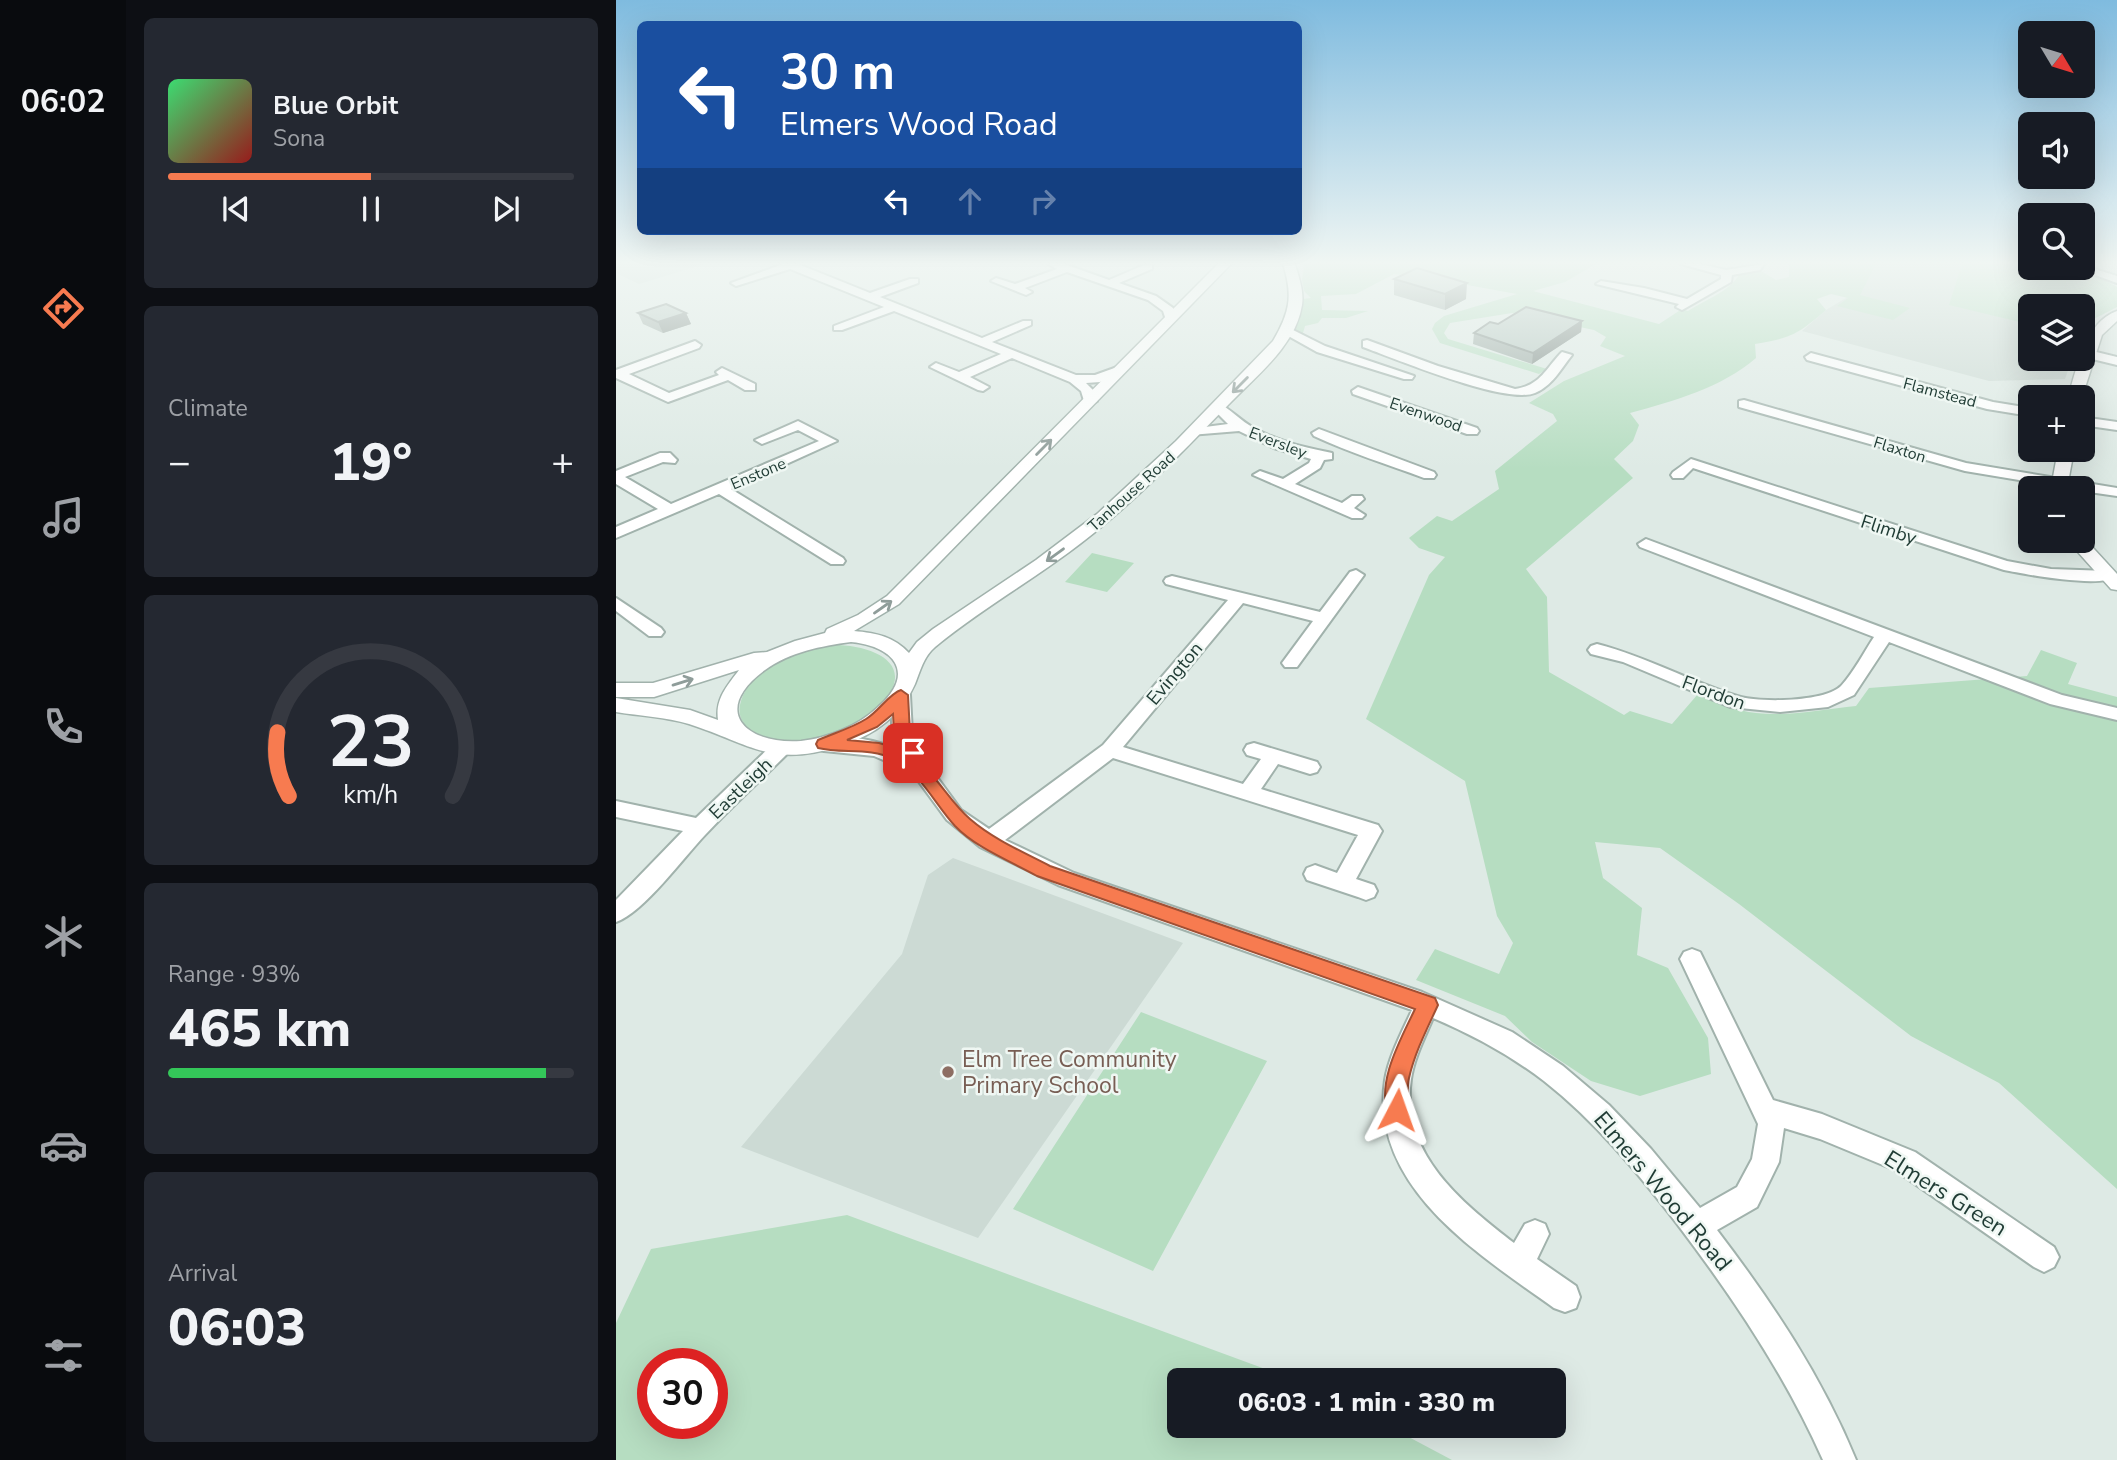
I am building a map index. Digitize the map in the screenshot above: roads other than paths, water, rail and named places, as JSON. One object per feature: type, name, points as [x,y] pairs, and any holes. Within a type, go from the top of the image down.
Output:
[{"type":"street","points":[[847,332],[854,335]]},
{"type":"street","points":[[957,332],[1074,379],[1087,390],[1090,401]]},
{"type":"street","points":[[982,342],[1009,332]]},
{"type":"street","points":[[616,690],[654,690],[791,648],[848,628],[893,600],[1156,332]]},
{"type":"street","name":"Tanhouse Road","points":[[780,749],[824,744],[871,723],[889,710],[923,646],[1019,581],[1103,518],[1157,471],[1272,351],[1286,332]]},
{"type":"street","name":"Evenwood","points":[[1289,332],[1321,349]]},
{"type":"street","name":"Evenwood","points":[[1367,344],[1434,369]]},
{"type":"street","points":[[617,373],[695,345]]},
{"type":"street","name":"Evenwood","points":[[1272,351],[1298,346],[1321,349],[1408,376],[1434,369],[1446,370],[1511,392],[1526,393],[1546,382],[1553,368],[1566,355]]},
{"type":"street","points":[[959,377],[1011,354]]},
{"type":"street","points":[[2095,356],[2117,361]]},
{"type":"street","name":"Flamstead","points":[[1811,357],[1992,406],[2018,410]]},
{"type":"street","points":[[936,367],[983,387]]},
{"type":"street","points":[[1074,379],[1096,379],[1120,370]]},
{"type":"street","points":[[617,373],[668,398],[725,374],[750,387]]},
{"type":"street","name":"Evenwood","points":[[1380,398],[1403,384],[1408,376]]},
{"type":"street","name":"Evenwood","points":[[1358,391],[1472,430]]},
{"type":"street","name":"Flaxton","points":[[1744,404],[1965,467],[2018,476]]},
{"type":"street","name":"Eversley","points":[[1219,407],[1222,414],[1237,427],[1319,456],[1351,448],[1362,449],[1429,475]]},
{"type":"street","points":[[2095,423],[2117,426]]},
{"type":"street","name":"Enstone","points":[[616,533],[830,442],[798,425],[762,440]]},
{"type":"street","name":"Eversley","points":[[1195,432],[1237,427]]},
{"type":"street","name":"Eversley","points":[[1318,433],[1351,448]]},
{"type":"street","name":"Eversley","points":[[1283,485],[1315,465],[1319,456]]},
{"type":"street","points":[[616,477],[665,457],[670,460]]},
{"type":"street","name":"Flimby","points":[[1678,475],[1691,463],[2004,565],[2051,574],[2113,580]]},
{"type":"street","name":"Eversley","points":[[1260,475],[1342,509],[1357,507]]},
{"type":"street","points":[[616,477],[670,510]]},
{"type":"street","points":[[720,488],[837,561]]},
{"type":"street","name":"Flaxton","points":[[2095,489],[2117,492]]},
{"type":"street","points":[[1646,544],[2057,700],[2117,714]]},
{"type":"street","points":[[2088,553],[2113,580]]},
{"type":"street","points":[[1291,663],[1356,575]]},
{"type":"street","points":[[1172,581],[1324,618]]},
{"type":"street","name":"Evington","points":[[988,841],[1110,750],[1239,597]]},
{"type":"street","points":[[616,603],[655,632]]},
{"type":"street","name":"Flordon","points":[[1597,650],[1629,658],[1737,703],[1780,706],[1815,704],[1838,696],[1853,683],[1886,633]]},
{"type":"street","points":[[736,734],[727,721],[726,705],[734,688],[749,672],[791,648],[839,638],[876,640],[893,648],[904,660],[904,685]]},
{"type":"street","name":"Elmers Wood Road","points":[[904,685],[902,733],[923,773],[962,822],[988,841],[1044,871],[1427,1005],[1505,1041],[1542,1064],[1616,1130],[1697,1226],[1762,1313],[1825,1424],[1840,1460]]},
{"type":"street","points":[[616,705],[690,717],[736,734],[754,744],[780,749]]},
{"type":"street","name":"Elmers Wood Road","points":[[824,744],[879,748],[899,755],[923,773]]},
{"type":"street","name":"Eastleigh","points":[[616,913],[636,896],[700,827],[780,749]]},
{"type":"street","points":[[1110,750],[1371,831],[1343,883]]},
{"type":"street","points":[[1254,750],[1310,767]]},
{"type":"street","points":[[1247,793],[1274,756]]},
{"type":"street","name":"Eastleigh","points":[[616,809],[700,827]]},
{"type":"street","points":[[1315,874],[1366,891]]},
{"type":"street","points":[[1692,959],[1771,1124],[1765,1162],[1746,1197],[1697,1226]]},
{"type":"street","points":[[1427,1005],[1406,1052],[1398,1082],[1397,1110],[1403,1138],[1428,1186],[1469,1225],[1566,1297]]},
{"type":"street","name":"Elmers Green","points":[[1765,1110],[1822,1127],[1905,1161],[2044,1257]]},
{"type":"street","points":[[1518,1263],[1535,1234]]},
{"type":"place","name":"Elm Tree Community Primary School","points":[[948,1072]]}]
